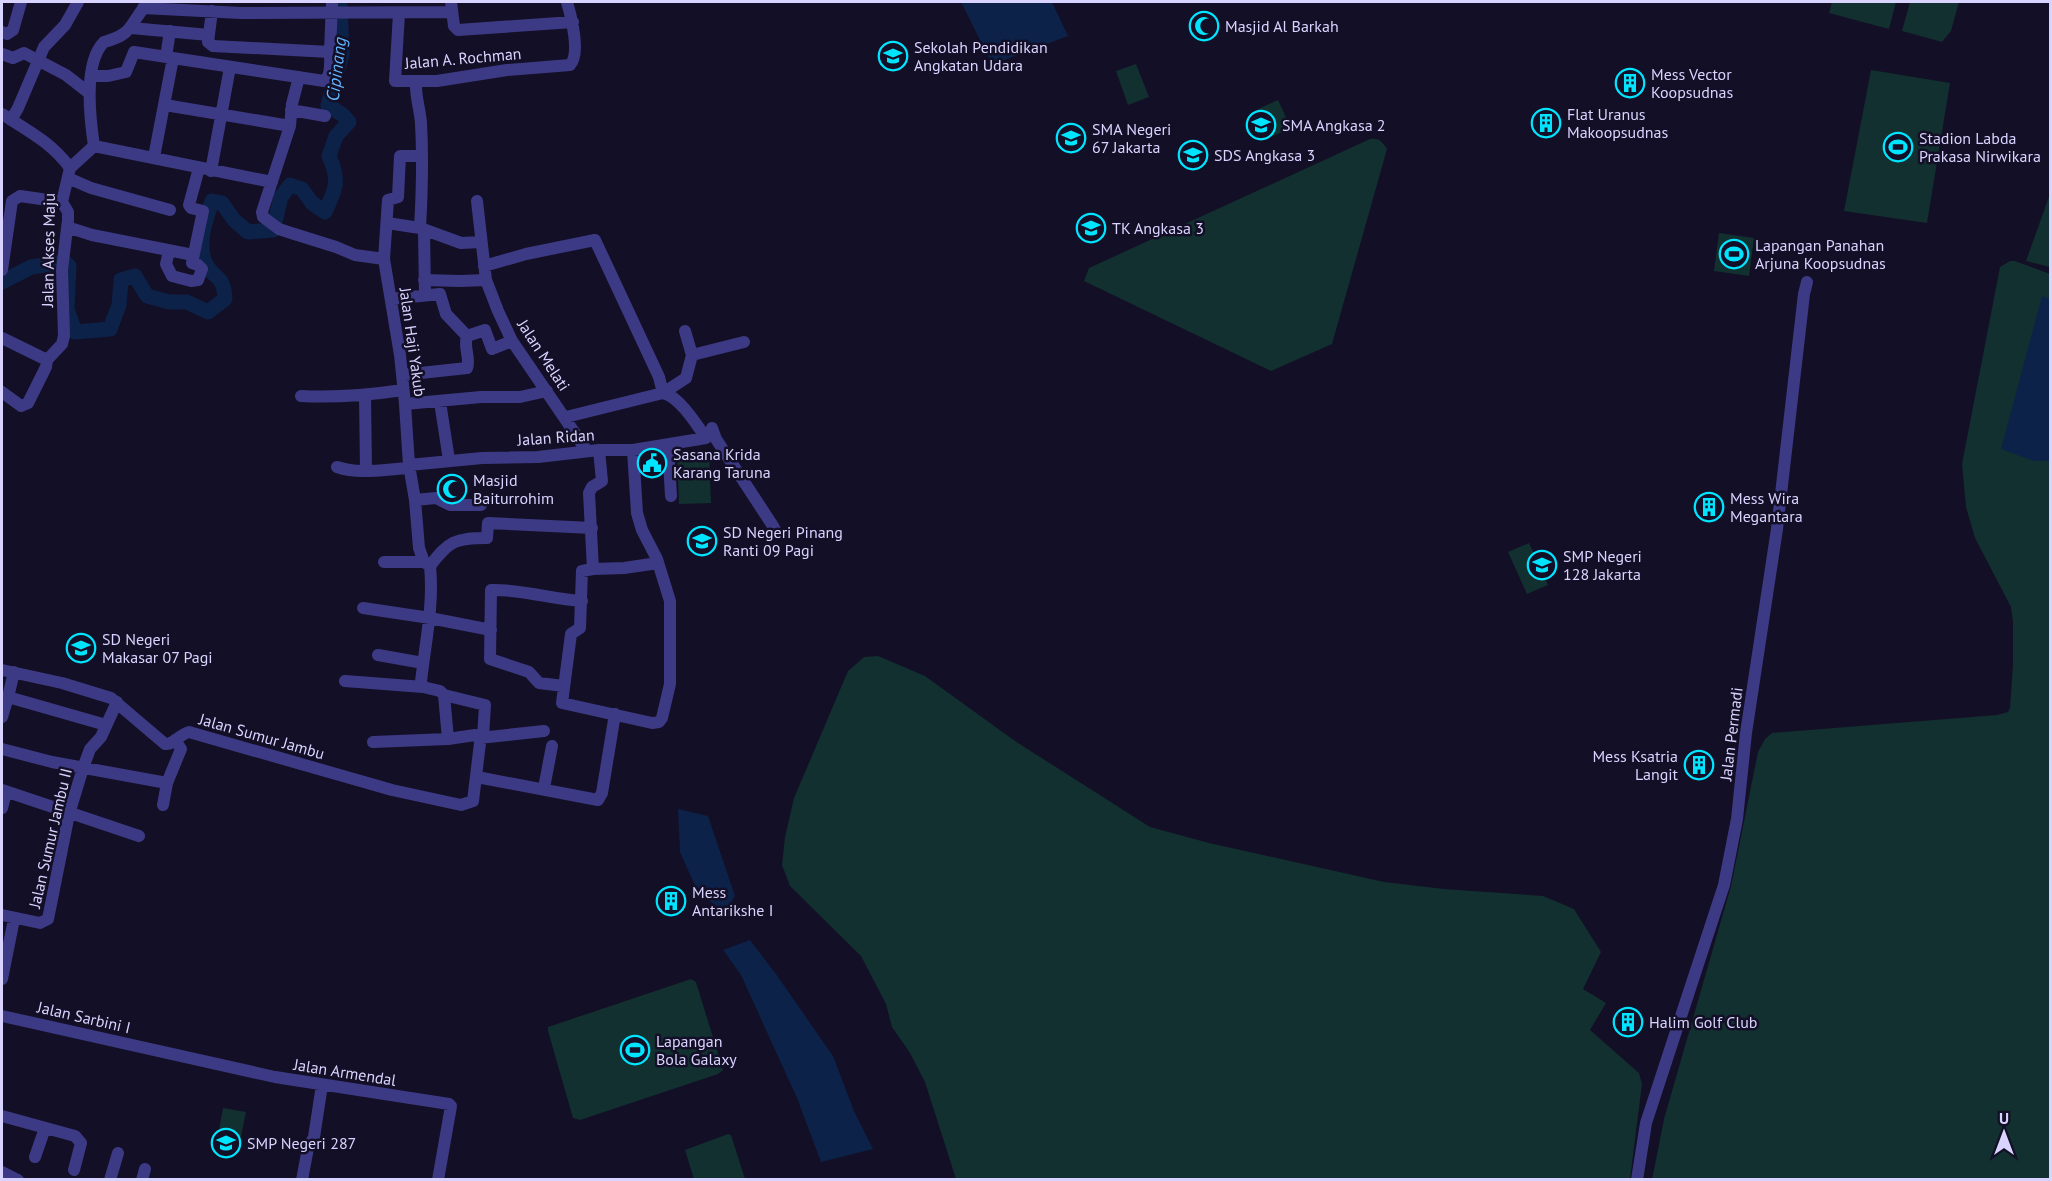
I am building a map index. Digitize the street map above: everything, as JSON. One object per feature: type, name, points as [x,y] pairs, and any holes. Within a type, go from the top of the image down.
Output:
[{"type":"street","points":[[2,32],[7,34],[13,30],[21,2]]},
{"type":"street","points":[[78,2],[65,24],[44,47],[18,108],[6,117],[40,137],[62,157],[69,173],[91,188],[170,210]]},
{"type":"street","points":[[94,146],[88,104],[100,45],[119,38],[131,28],[147,4],[212,11],[227,6],[301,12],[333,8],[349,12],[399,14],[452,7],[454,26],[458,30],[573,22],[567,2]]},
{"type":"street","points":[[92,76],[108,76],[126,72],[134,52],[326,80],[329,74],[333,8]]},
{"type":"street","points":[[212,11],[210,45],[330,52]]},
{"type":"street","name":"Jalan A. Rochman","points":[[399,14],[395,81],[416,84],[566,66],[573,63],[575,56],[573,22]]},
{"type":"street","points":[[131,28],[209,35]]},
{"type":"street","points":[[154,157],[165,105],[170,31]]},
{"type":"street","points":[[169,251],[166,264],[172,276],[191,281],[198,280],[202,269],[192,263],[203,211],[191,208],[189,205],[205,169],[221,115],[224,66],[221,47]]},
{"type":"street","points":[[2,54],[13,58],[24,53],[66,75],[89,93]]},
{"type":"street","points":[[299,77],[291,110],[290,126],[262,212],[263,217],[288,232],[361,257],[384,259]]},
{"type":"street","points":[[416,84],[421,120],[425,295]]},
{"type":"street","points":[[165,105],[290,126]]},
{"type":"street","points":[[291,110],[325,116]]},
{"type":"street","points":[[94,146],[272,182]]},
{"type":"street","points":[[69,173],[94,146]]},
{"type":"street","name":"Jalan Haji Yakub","points":[[422,156],[400,156],[398,196],[388,200],[384,259],[402,375],[409,467],[415,500],[419,548],[427,564],[431,590],[430,618],[421,681],[423,687]]},
{"type":"street","name":"Jalan Akses Maju","points":[[2,392],[21,406],[28,403],[46,367],[47,360],[62,344],[63,260],[68,212],[62,202],[69,173]]},
{"type":"street","points":[[2,270],[14,199],[20,196],[62,202]]},
{"type":"street","name":"Jalan Melati","points":[[477,201],[486,280],[512,341],[546,391],[593,450]]},
{"type":"street","points":[[387,223],[422,228],[461,243],[481,242]]},
{"type":"street","points":[[66,227],[193,255]]},
{"type":"street","points":[[484,266],[526,254],[596,240],[658,377],[663,393]]},
{"type":"street","points":[[424,280],[460,282],[486,280]]},
{"type":"street","name":"Jalan Permadi","points":[[1637,1179],[1646,1123],[1725,885],[1775,540],[1807,282]]},
{"type":"street","points":[[391,299],[440,294],[446,314],[466,336],[465,347],[469,363],[467,368],[402,375]]},
{"type":"street","points":[[466,336],[484,330],[492,349],[512,341]]},
{"type":"street","points":[[566,417],[663,393],[686,378],[692,355],[685,331]]},
{"type":"street","points":[[2,338],[47,360]]},
{"type":"street","points":[[692,355],[744,342]]},
{"type":"street","points":[[301,396],[323,398],[403,390]]},
{"type":"street","points":[[405,404],[481,397],[520,397],[546,391]]},
{"type":"street","points":[[663,393],[670,395],[716,439],[777,534]]},
{"type":"street","points":[[365,395],[366,471]]},
{"type":"street","points":[[440,402],[449,460]]},
{"type":"street","name":"Jalan Ridan","points":[[337,467],[366,471],[449,460],[538,457],[593,450],[633,450],[668,445],[709,433]]},
{"type":"street","points":[[668,445],[671,496]]},
{"type":"street","points":[[592,569],[589,491],[602,481],[593,450]]},
{"type":"street","points":[[633,450],[637,513],[658,563],[670,601],[670,684],[662,718],[659,722],[652,723],[563,705],[571,634],[580,628],[582,571],[658,563]]},
{"type":"street","points":[[415,500],[436,498],[450,505],[481,505]]},
{"type":"street","points":[[384,562],[427,564],[443,548],[453,542],[464,538],[487,538],[488,523],[592,528]]},
{"type":"street","points":[[564,686],[539,682],[534,680],[529,672],[490,659],[491,590],[582,602]]},
{"type":"street","points":[[363,608],[491,630]]},
{"type":"street","points":[[378,655],[423,663]]},
{"type":"street","points":[[2,717],[9,697],[8,671]]},
{"type":"street","name":"Jalan Sumur Jambu","points":[[8,671],[62,683],[111,698],[162,743],[170,744],[189,732],[392,790],[466,804],[475,797],[485,705],[444,695]]},
{"type":"street","points":[[345,681],[423,687],[440,691],[444,695],[448,739]]},
{"type":"street","points":[[9,697],[106,725]]},
{"type":"street","name":"Jalan Sumur Jambu II","points":[[14,919],[40,923],[48,919],[69,814],[83,768],[90,749],[98,741],[117,702]]},
{"type":"street","points":[[477,777],[598,800],[602,793],[615,714]]},
{"type":"street","points":[[373,742],[448,739],[475,735],[481,738],[544,731]]},
{"type":"street","points":[[163,805],[167,783],[181,749],[175,740]]},
{"type":"street","points":[[544,788],[552,746]]},
{"type":"street","points":[[2,749],[52,762],[167,783]]},
{"type":"street","points":[[2,808],[4,791],[139,836]]},
{"type":"street","points":[[2,915],[14,919],[2,979]]},
{"type":"street","name":"Jalan Sarbini I","points":[[2,1016],[159,1051]]},
{"type":"street","name":"Jalan Armendal","points":[[159,1051],[322,1085],[451,1105],[438,1179]]},
{"type":"street","points":[[302,1179],[308,1148],[314,1137],[322,1085]]},
{"type":"street","points":[[2,1116],[75,1136],[81,1143],[75,1170]]},
{"type":"street","points":[[34,1157],[45,1128]]},
{"type":"street","points":[[110,1179],[118,1153]]},
{"type":"street","points":[[2,1172],[18,1179]]},
{"type":"green space","points":[[1832,2],[1896,2],[1889,29],[1829,13]]},
{"type":"green space","points":[[1910,2],[1959,2],[1951,31],[1942,42],[1902,31]]},
{"type":"green space","points":[[1136,64],[1149,97],[1128,105],[1116,71]]},
{"type":"green space","name":"Stadion Labda Prakasa Nirwikara","points":[[1871,70],[1950,83],[1927,223],[1844,211]]},
{"type":"green space","points":[[1278,100],[1291,128],[1271,137],[1258,109]]},
{"type":"green space","points":[[1370,139],[1380,141],[1387,149],[1332,344],[1271,371],[1084,281],[1089,268]]},
{"type":"green space","points":[[2050,194],[2050,267],[2026,261]]},
{"type":"green space","name":"Lapangan Panahan Arjuna Koopsudnas","points":[[1719,233],[1754,238],[1749,276],[1714,271]]},
{"type":"green space","points":[[2010,261],[2050,274],[2050,1179],[1652,1180],[1664,1119],[1731,886],[1758,752],[1765,739],[1772,733],[1997,715],[2008,712],[2010,708],[2013,665],[2011,607],[1975,538],[1966,507],[1962,464],[2000,267]]},
{"type":"green space","points":[[709,450],[711,503],[679,504],[677,451]]},
{"type":"green space","points":[[1529,543],[1548,585],[1527,594],[1508,552]]},
{"type":"green space","points":[[878,656],[925,676],[1015,741],[1150,827],[1209,843],[1384,882],[1543,896],[1574,909],[1601,952],[1583,989],[1606,1003],[1590,1030],[1639,1073],[1642,1084],[1630,1179],[956,1179],[925,1082],[910,1053],[892,1027],[886,1004],[861,956],[790,886],[782,865],[785,837],[794,798],[848,671],[864,657]]},
{"type":"green space","name":"Lapangan Bola Galaxy","points":[[691,979],[696,982],[723,1070],[718,1074],[580,1120],[573,1118],[548,1027]]},
{"type":"green space","points":[[223,1108],[246,1112],[239,1146],[217,1141]]},
{"type":"green space","points":[[728,1134],[731,1135],[745,1179],[694,1179],[685,1150]]},
{"type":"water","points":[[961,2],[1052,2],[1068,36],[999,62],[990,60]]},
{"type":"water","points":[[2042,296],[2050,299],[2050,461],[2034,461],[2001,449]]},
{"type":"water","points":[[678,809],[708,816],[735,896],[723,914],[696,888],[680,852]]},
{"type":"water","points":[[750,940],[833,1056],[854,1111],[873,1149],[821,1162],[797,1098],[741,975],[723,950]]},
{"type":"waterway","name":"Cipinang","points":[[2,282],[31,267],[65,262],[69,266],[67,309],[75,332],[110,329],[119,305],[121,280],[135,276],[147,296],[169,302],[187,302],[208,312],[225,299],[220,280],[208,267],[203,255],[203,231],[212,201],[222,203],[234,220],[248,232],[273,230],[281,197],[290,185],[302,189],[312,203],[325,212],[332,197],[335,172],[329,156],[336,136],[349,122],[328,105],[342,54],[340,2]]},
{"type":"place","name":"Masjid Al Barkah","points":[[1204,26]]},
{"type":"place","name":"Sekolah Pendidikan Angkatan Udara","points":[[893,56]]},
{"type":"place","name":"Mess Vector Koopsudnas","points":[[1630,83]]},
{"type":"place","name":"Flat Uranus Makoopsudnas","points":[[1546,123]]},
{"type":"place","name":"SMA Angkasa 2","points":[[1261,125]]},
{"type":"place","name":"SMA Negeri 67 Jakarta","points":[[1071,138]]},
{"type":"place","name":"Stadion Labda Prakasa Nirwikara","points":[[1898,147]]},
{"type":"place","name":"SDS Angkasa 3","points":[[1193,155]]},
{"type":"place","name":"TK Angkasa 3","points":[[1091,228]]},
{"type":"place","name":"Lapangan Panahan Arjuna Koopsudnas","points":[[1734,254]]},
{"type":"place","name":"Sasana Krida Karang Taruna","points":[[652,463]]},
{"type":"place","name":"Masjid Baiturrohim","points":[[452,489]]},
{"type":"place","name":"Mess Wira Megantara","points":[[1709,507]]},
{"type":"place","name":"SD Negeri Pinang Ranti 09 Pagi","points":[[702,541]]},
{"type":"place","name":"SMP Negeri 128 Jakarta","points":[[1542,565]]},
{"type":"place","name":"SD Negeri Makasar 07 Pagi","points":[[81,648]]},
{"type":"place","name":"Mess Ksatria Langit","points":[[1699,765]]},
{"type":"place","name":"Mess Antarikshe I","points":[[671,901]]},
{"type":"place","name":"Halim Golf Club","points":[[1628,1022]]},
{"type":"place","name":"Lapangan Bola Galaxy","points":[[635,1050]]},
{"type":"place","name":"SMP Negeri 287","points":[[226,1143]]}]
